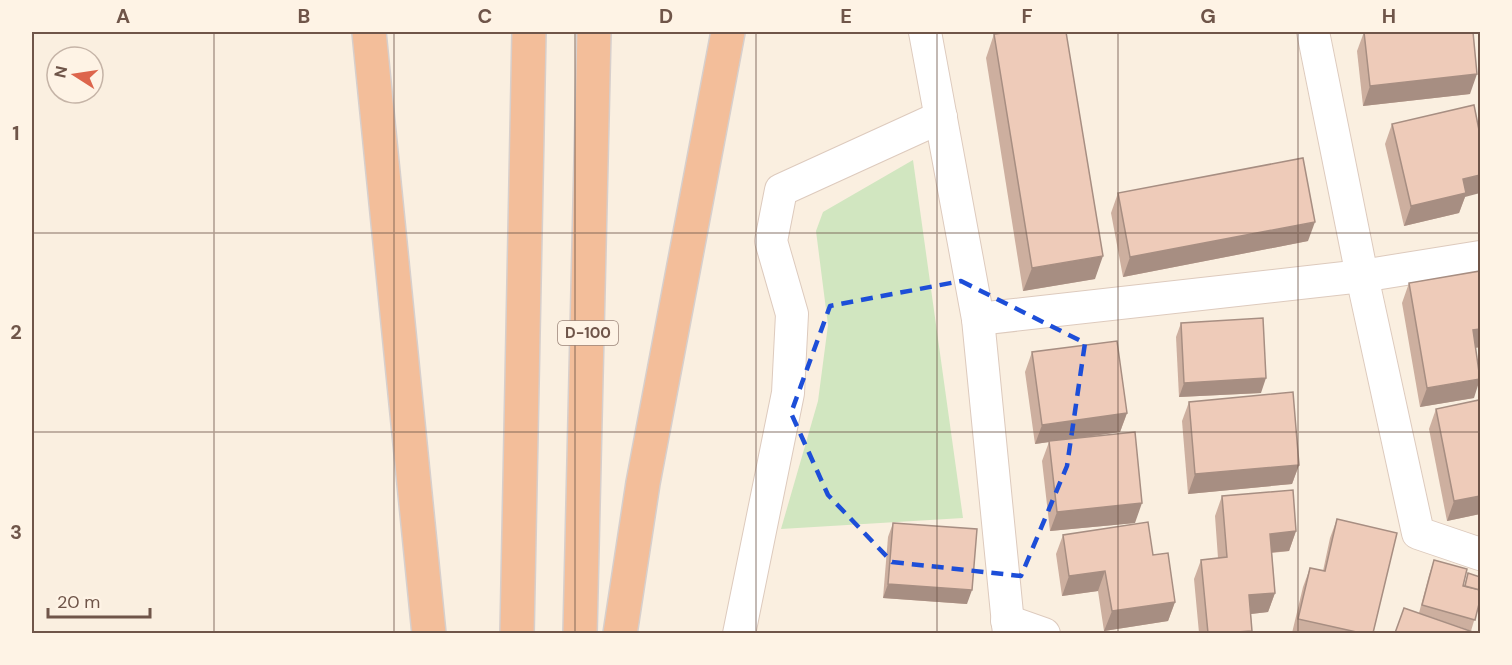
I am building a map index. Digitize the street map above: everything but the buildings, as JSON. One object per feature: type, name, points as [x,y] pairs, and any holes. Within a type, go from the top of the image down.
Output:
[{"type":"highway","points":[[369,32],[429,633]]},
{"type":"highway","points":[[517,633],[529,32]]},
{"type":"highway","name":"D-100","points":[[580,633],[594,32]]},
{"type":"highway","points":[[620,633],[643,483],[728,32]]},
{"type":"street","points":[[925,32],[978,319],[1008,627],[1044,633]]},
{"type":"street","points":[[1313,32],[1362,276],[1418,533],[1480,554]]},
{"type":"street","points":[[739,633],[788,393],[792,314],[771,241],[781,190],[941,117]]},
{"type":"street","points":[[978,319],[1362,276],[1480,257]]},
{"type":"highlighted area","points":[[961,281],[1085,343],[1067,466],[1021,576],[892,562],[828,495],[791,413],[830,306]]},
{"type":"green space","points":[[913,160],[963,518],[781,529],[818,401],[828,325],[816,231],[823,212]]}]
